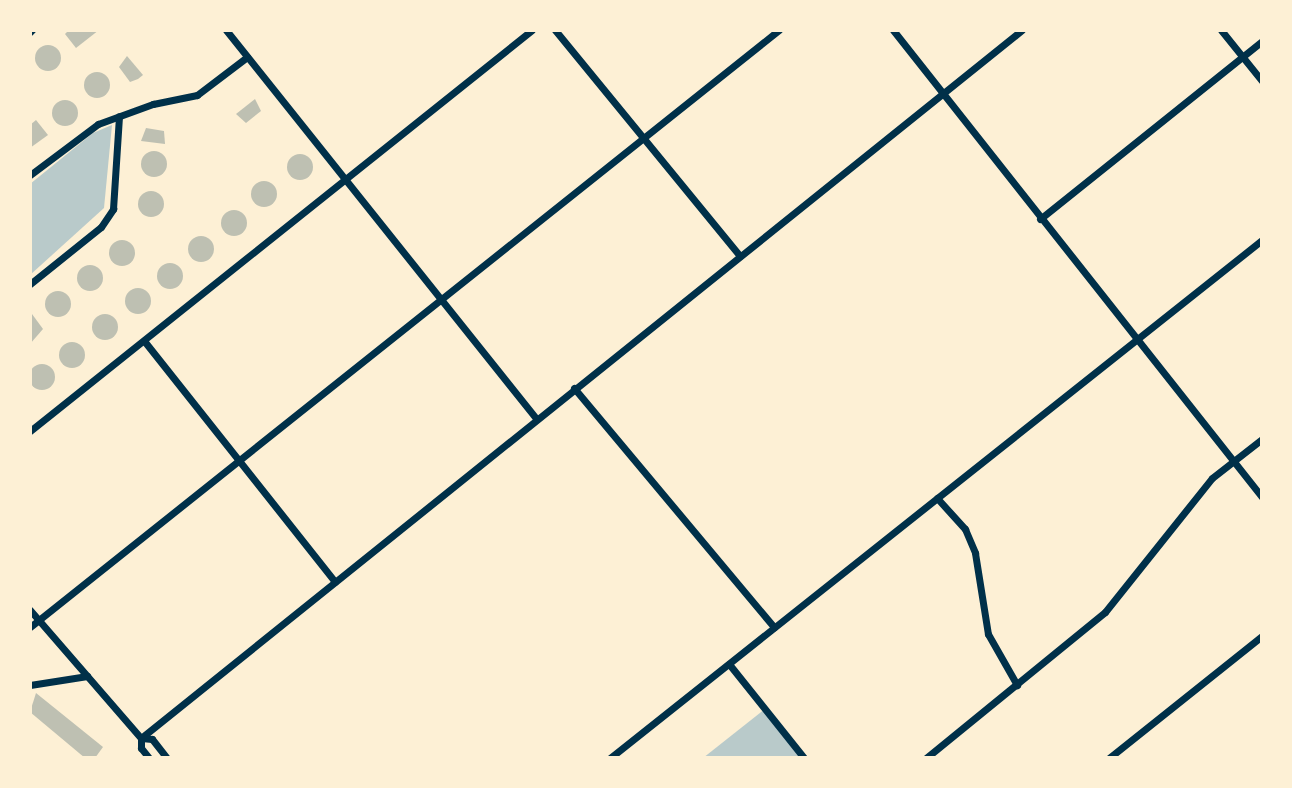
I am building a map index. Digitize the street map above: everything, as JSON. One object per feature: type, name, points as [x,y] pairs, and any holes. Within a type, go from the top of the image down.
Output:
[{"type":"street","points":[[226,30],[536,419]]},
{"type":"street","points":[[30,431],[532,30]]},
{"type":"street","points":[[555,30],[740,256]]},
{"type":"street","points":[[30,627],[779,30]]},
{"type":"street","points":[[893,30],[941,95],[1262,497]]},
{"type":"street","points":[[141,738],[1022,30]]},
{"type":"street","points":[[1221,30],[1262,81]]},
{"type":"street","points":[[1040,219],[1262,41]]},
{"type":"street","points":[[30,175],[98,124],[197,95],[247,57]]},
{"type":"street","points":[[30,284],[101,227],[113,209],[119,116]]},
{"type":"street","points":[[610,758],[1262,240]]},
{"type":"street","points":[[145,342],[335,582]]},
{"type":"street","points":[[574,388],[774,627]]},
{"type":"street","points":[[926,758],[1105,612],[1198,494],[1262,439]]},
{"type":"street","points":[[937,498],[965,529],[975,553],[988,634],[1017,685]]},
{"type":"street","points":[[30,610],[141,738],[141,748],[149,758]]},
{"type":"street","points":[[1109,758],[1262,636]]},
{"type":"street","points":[[729,664],[804,758]]},
{"type":"street","points":[[30,685],[87,676]]},
{"type":"street","points":[[141,738],[152,739],[167,758]]},
{"type":"shaded area","points":[[112,125],[104,208],[30,275],[30,184],[93,133]]},
{"type":"shaded area","points":[[765,709],[804,758],[703,758]]},
{"type":"building","points":[[69,30],[99,30],[76,48],[65,34]]},
{"type":"building","points":[[48,45],[58,48],[61,58],[58,68],[48,71],[38,68],[35,58],[38,48]]},
{"type":"building","points":[[127,56],[143,75],[130,82],[119,67]]},
{"type":"building","points":[[97,72],[106,76],[110,85],[106,94],[97,98],[88,94],[84,85],[88,76]]},
{"type":"building","points":[[255,99],[261,111],[246,123],[236,114]]},
{"type":"building","points":[[65,100],[75,103],[78,113],[75,123],[65,126],[55,123],[52,113],[55,103]]},
{"type":"building","points":[[36,120],[48,135],[30,148],[30,125]]},
{"type":"building","points":[[146,128],[164,131],[165,144],[141,141]]},
{"type":"building","points":[[154,151],[164,154],[167,164],[164,174],[154,177],[144,174],[141,164],[144,154]]},
{"type":"building","points":[[300,154],[310,157],[313,167],[310,177],[300,180],[290,177],[287,167],[290,157]]},
{"type":"building","points":[[264,181],[273,185],[277,194],[273,203],[264,207],[255,203],[251,194],[255,185]]},
{"type":"building","points":[[151,191],[161,194],[164,204],[161,214],[151,217],[141,214],[138,204],[141,194]]},
{"type":"building","points":[[234,210],[243,214],[247,223],[243,232],[234,236],[225,232],[221,223],[225,214]]},
{"type":"building","points":[[201,236],[211,239],[214,249],[211,259],[201,262],[191,259],[188,249],[191,239]]},
{"type":"building","points":[[122,240],[132,243],[135,253],[132,263],[122,266],[112,263],[109,253],[112,243]]},
{"type":"building","points":[[170,263],[180,266],[183,276],[180,286],[170,289],[160,286],[157,276],[160,266]]},
{"type":"building","points":[[90,265],[99,269],[103,278],[99,287],[90,291],[81,287],[77,278],[81,269]]},
{"type":"building","points":[[138,288],[148,291],[151,301],[148,311],[138,314],[128,311],[125,301],[128,291]]},
{"type":"building","points":[[58,291],[68,294],[71,304],[68,314],[58,317],[48,314],[45,304],[48,294]]},
{"type":"building","points":[[32,314],[43,329],[30,344],[30,316]]},
{"type":"building","points":[[105,314],[115,317],[118,327],[115,337],[105,340],[95,337],[92,327],[95,317]]},
{"type":"building","points":[[72,342],[81,346],[85,355],[81,364],[72,368],[63,364],[59,355],[63,346]]},
{"type":"building","points":[[42,364],[51,368],[55,377],[51,386],[42,390],[33,386],[29,377],[33,368]]},
{"type":"building","points":[[36,693],[103,747],[95,758],[85,758],[30,712]]}]
